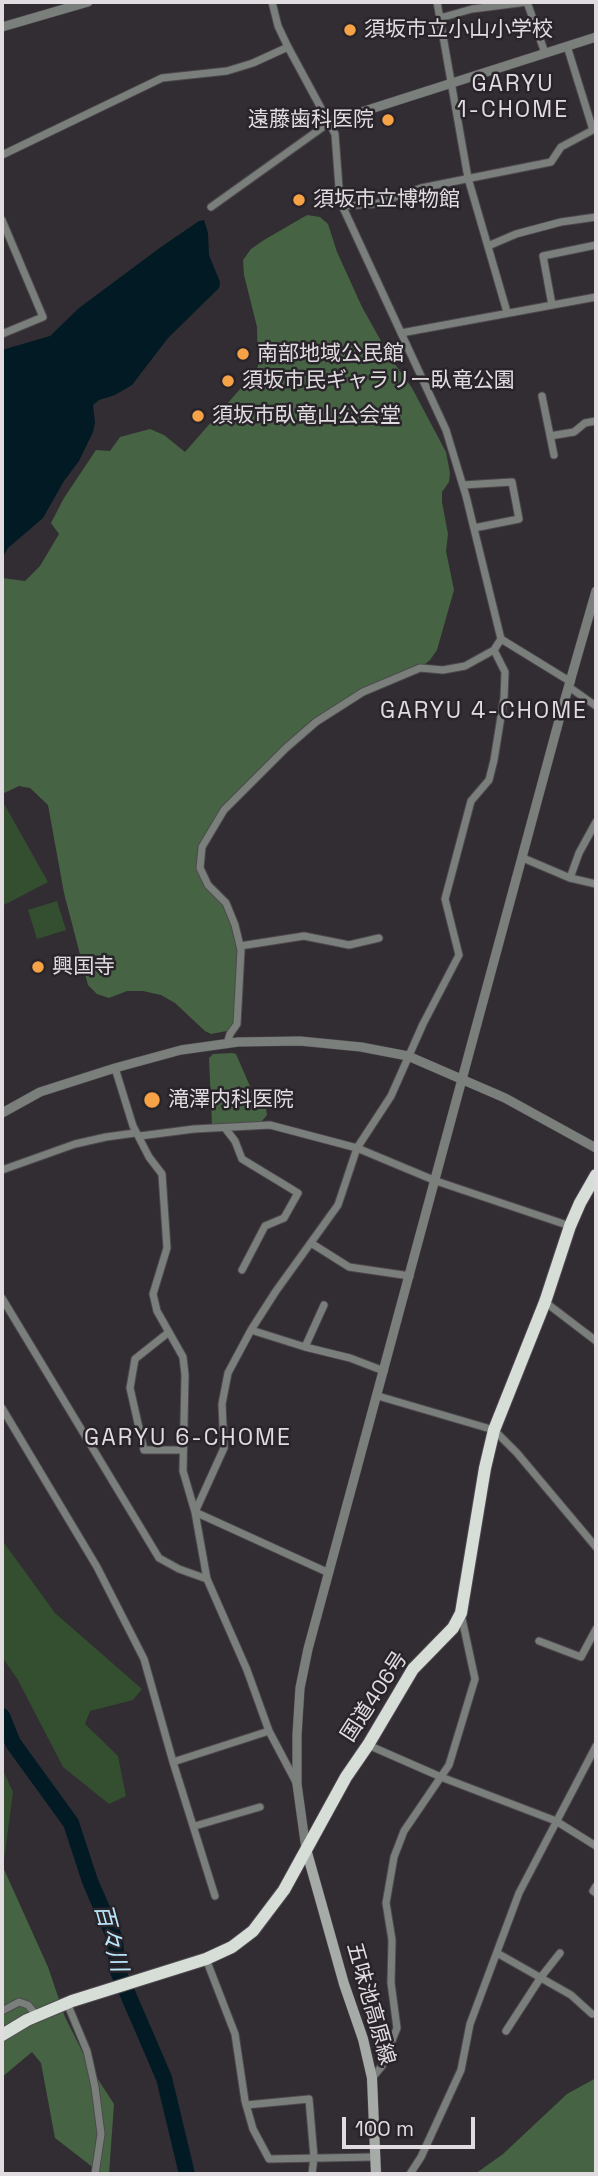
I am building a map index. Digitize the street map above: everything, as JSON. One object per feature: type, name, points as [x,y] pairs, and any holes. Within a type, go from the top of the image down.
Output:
[{"type":"highway","name":"国道406号","points":[[2,2035],[37,2015],[69,2002],[206,1959],[232,1947],[253,1931],[284,1890],[346,1777],[413,1669],[453,1628],[461,1613],[485,1468],[494,1430],[545,1302],[570,1226],[596,1175]]},
{"type":"main road","name":"五味池高原線","points":[[306,1849],[344,1984],[363,2039],[372,2078],[376,2174]]},
{"type":"street","points":[[2,27],[72,4],[89,2]]},
{"type":"street","points":[[272,2],[278,26],[288,47],[335,134],[342,206],[446,430],[463,485],[501,639],[570,685],[596,706]]},
{"type":"street","points":[[437,2],[468,178],[507,313]]},
{"type":"street","points":[[440,18],[472,9],[527,2],[545,53]]},
{"type":"street","points":[[211,207],[330,122],[596,37]]},
{"type":"street","points":[[342,206],[375,204],[421,188],[551,162],[561,147],[595,130],[567,46]]},
{"type":"street","points":[[2,155],[162,78],[227,71],[288,47]]},
{"type":"street","points":[[488,246],[516,234],[561,222],[596,217]]},
{"type":"street","points":[[2,220],[43,317],[2,334]]},
{"type":"street","points":[[552,305],[543,256],[596,245]]},
{"type":"street","points":[[401,334],[596,297]]},
{"type":"street","points":[[542,396],[554,455]]},
{"type":"street","points":[[550,436],[574,432],[585,423],[596,421]]},
{"type":"street","points":[[463,485],[512,482],[519,519],[474,528]]},
{"type":"street","points":[[306,1849],[297,1784],[300,1688],[308,1649],[596,591]]},
{"type":"street","points":[[227,1044],[237,1024],[240,946],[226,903],[208,885],[201,868],[202,847],[224,810],[316,722],[363,692],[420,668],[443,670],[465,666],[494,650],[501,639]]},
{"type":"street","points":[[195,1512],[224,1448],[222,1404],[228,1373],[251,1330],[300,1255],[312,1243],[338,1205],[357,1148],[391,1096],[459,955],[445,900],[471,801],[489,780],[494,760],[504,698],[505,672],[494,650]]},
{"type":"street","points":[[570,878],[579,853],[594,832],[596,822]]},
{"type":"street","points":[[523,858],[570,878],[596,884]]},
{"type":"street","points":[[240,946],[304,936],[349,945],[379,938]]},
{"type":"street","points":[[2,1113],[40,1093],[181,1050],[227,1044],[300,1041],[361,1047],[408,1056],[505,1098],[596,1149]]},
{"type":"street","points":[[115,1068],[133,1126],[149,1157],[162,1174],[167,1248],[153,1294],[157,1311],[183,1357],[186,1375],[183,1471],[195,1512],[207,1578],[247,1670],[269,1731],[297,1784]]},
{"type":"street","points":[[2,1170],[75,1144],[135,1133],[140,1136],[270,1125],[357,1148],[436,1181],[570,1226]]},
{"type":"street","points":[[225,1128],[235,1141],[242,1159],[298,1193],[284,1218],[265,1226],[242,1270]]},
{"type":"street","points":[[312,1243],[349,1268],[410,1276]]},
{"type":"street","points":[[2,1298],[159,1558],[179,1569],[207,1578]]},
{"type":"street","points":[[545,1302],[596,1341]]},
{"type":"street","points":[[305,1347],[324,1305]]},
{"type":"street","points":[[251,1330],[350,1358],[384,1371]]},
{"type":"street","points":[[169,1332],[135,1359],[130,1388],[145,1450],[183,1450]]},
{"type":"street","points":[[378,1395],[494,1430],[517,1453],[596,1547]]},
{"type":"street","points":[[2,1408],[97,1567],[144,1658],[215,1896]]},
{"type":"street","points":[[195,1512],[328,1573]]},
{"type":"street","points":[[372,2078],[382,2067],[397,2028],[391,1983],[392,1940],[386,1903],[394,1857],[404,1831],[449,1765],[475,1679],[461,1613]]},
{"type":"street","points":[[539,1641],[581,1657],[596,1629]]},
{"type":"street","points":[[173,1762],[269,1731]]},
{"type":"street","points":[[368,1745],[441,1777],[556,1821],[596,1846]]},
{"type":"street","points":[[410,2174],[421,2157],[461,2070],[470,2024],[519,1894],[596,1746]]},
{"type":"street","points":[[195,1826],[260,1807]]},
{"type":"street","points":[[596,1886],[593,1891],[596,1894]]},
{"type":"street","points":[[497,1953],[571,1995],[592,2014]]},
{"type":"street","points":[[506,2031],[560,1953]]},
{"type":"street","points":[[206,1959],[235,2034],[246,2105],[253,2129],[269,2159],[374,2157]]},
{"type":"street","points":[[2,2011],[19,2002],[28,2005],[37,2015]]},
{"type":"street","points":[[69,2002],[87,2051],[95,2087],[101,2134],[95,2174]]},
{"type":"street","points":[[246,2105],[309,2099],[314,2157],[312,2174]]},
{"type":"green space","points":[[307,215],[320,217],[328,224],[337,252],[362,307],[390,357],[412,388],[446,452],[450,473],[449,482],[442,492],[442,502],[448,534],[446,551],[454,590],[437,650],[430,660],[420,668],[364,691],[316,722],[224,810],[202,847],[201,868],[208,885],[226,903],[240,946],[237,1024],[227,1031],[211,1034],[175,1003],[161,995],[127,991],[109,998],[97,994],[88,985],[64,893],[48,805],[30,788],[19,786],[2,794],[2,578],[25,581],[40,566],[59,534],[51,523],[96,450],[110,451],[120,437],[150,429],[164,435],[185,452],[255,372],[258,366],[257,327],[243,260],[251,249]]},
{"type":"green space","points":[[2,800],[48,882],[2,906]]},
{"type":"green space","points":[[57,901],[66,930],[37,939],[28,910]]},
{"type":"green space","points":[[213,1054],[236,1054],[256,1100],[266,1109],[267,1115],[261,1122],[212,1125],[209,1058]]},
{"type":"green space","points":[[2,1540],[55,1613],[142,1689],[133,1700],[90,1711],[85,1724],[118,1756],[126,1796],[109,1804],[63,1767],[18,1680],[2,1657]]},
{"type":"green space","points":[[2,1768],[13,1792],[3,1867],[2,1865]]},
{"type":"green space","points":[[2,1865],[48,1967],[65,2017],[90,2067],[114,2104],[109,2174],[98,2174],[99,2172],[55,2138],[41,2063],[32,2052],[2,2077]]},
{"type":"green space","points":[[596,2078],[596,2174],[475,2174],[503,2154],[567,2094]]},
{"type":"water","points":[[204,220],[208,233],[209,255],[220,282],[219,288],[168,338],[132,385],[93,405],[93,432],[79,461],[43,518],[8,548],[2,558],[2,350],[50,336],[79,308],[161,247]]},
{"type":"waterway","name":"百々川","points":[[2,1716],[13,1743],[71,1823],[90,1881],[115,1939],[117,1969],[164,2078],[187,2174]]},
{"type":"place","name":"須坂市立小山小学校","points":[[350,30]]},
{"type":"place","name":"遠藤歯科医院","points":[[388,120]]},
{"type":"place","name":"須坂市立博物館","points":[[299,200]]},
{"type":"place","name":"南部地域公民館","points":[[243,354]]},
{"type":"place","name":"須坂市民ギャラリー臥竜公園","points":[[228,381]]},
{"type":"place","name":"須坂市臥竜山公会堂","points":[[198,416]]},
{"type":"place","name":"興国寺","points":[[38,967]]},
{"type":"place","name":"滝澤内科医院","points":[[152,1100]]},
{"type":"district","name":"GARYU 1-CHOME","points":[[513,98]]},
{"type":"district","name":"GARYU 4-CHOME","points":[[484,712]]},
{"type":"district","name":"GARYU 6-CHOME","points":[[188,1439]]}]
